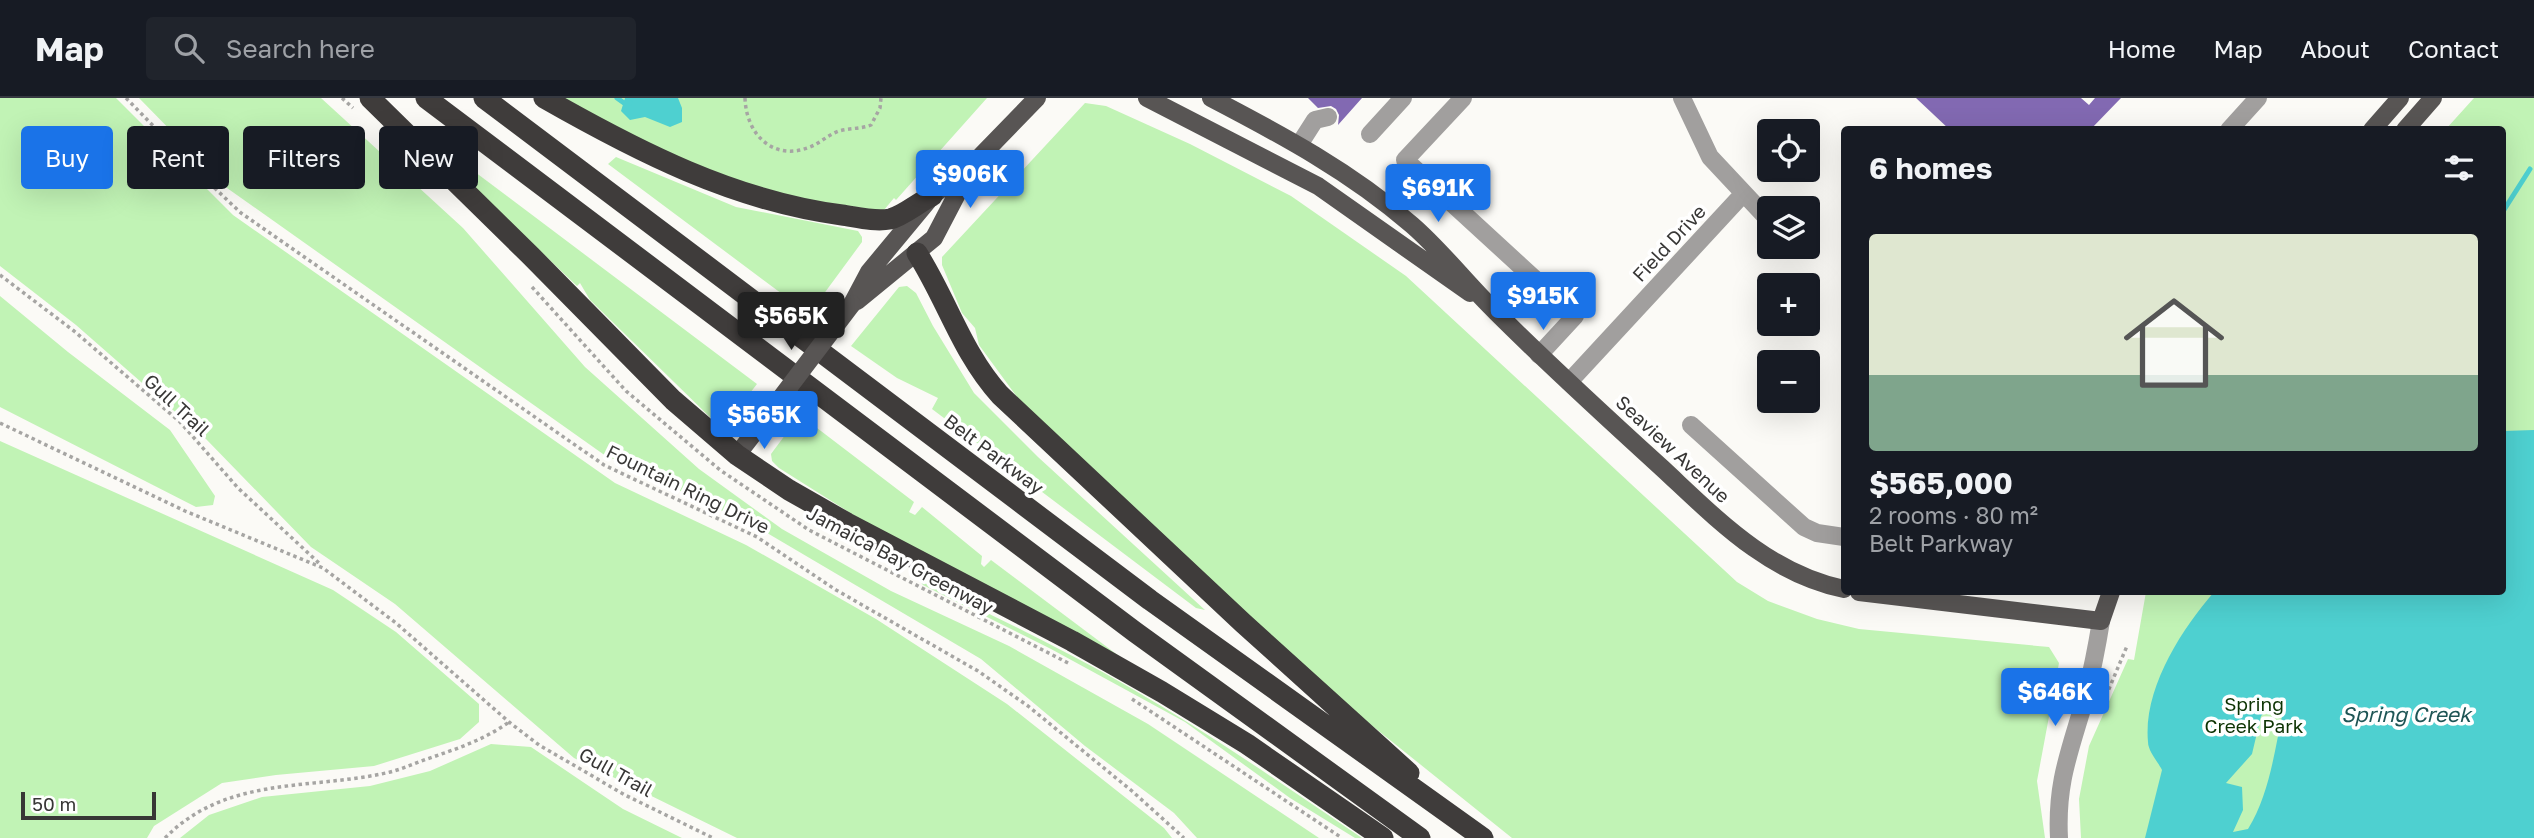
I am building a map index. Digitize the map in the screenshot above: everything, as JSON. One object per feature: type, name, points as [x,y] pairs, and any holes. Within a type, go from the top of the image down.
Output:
[{"type":"highway","points":[[426,98],[1124,624],[1420,838]]},
{"type":"highway","name":"Belt Parkway","points":[[484,98],[1150,600],[1483,838]]},
{"type":"highway","points":[[544,98],[670,165],[721,185],[783,203],[834,214],[890,219],[932,195]]},
{"type":"highway","points":[[365,106],[505,230],[673,400],[737,455],[789,490],[847,523],[1072,641],[1162,692],[1247,744],[1384,838]]},
{"type":"highway","points":[[916,253],[928,271],[974,362],[1000,395],[1243,624],[1365,732],[1461,823]]},
{"type":"main road","points":[[737,455],[852,304],[869,272],[932,195],[972,165],[1037,98]]},
{"type":"main road","name":"Seaview Avenue","points":[[1147,98],[1284,166],[1318,186],[1493,309]]},
{"type":"main road","name":"Seaview Avenue","points":[[1211,98],[1299,145],[1349,177],[1413,225],[1539,355],[1723,524],[1755,550],[1790,571],[1824,585],[1841,588]]},
{"type":"main road","points":[[2376,126],[2400,98]]},
{"type":"main road","points":[[2408,126],[2433,98]]},
{"type":"main road","points":[[852,304],[934,238],[972,165]]},
{"type":"main road","points":[[1884,595],[2101,621]]},
{"type":"main road","points":[[2099,595],[2101,621]]},
{"type":"main road","points":[[2101,621],[2111,595]]},
{"type":"street","points":[[1370,134],[1403,98]]},
{"type":"street","points":[[1463,98],[1405,160],[1575,316],[1539,355]]},
{"type":"street","points":[[1682,98],[1710,156],[1757,207]]},
{"type":"street","points":[[2233,126],[2258,98]]},
{"type":"street","points":[[1299,145],[1321,115]]},
{"type":"street","name":"Field Drive","points":[[1569,382],[1743,194]]},
{"type":"street","points":[[1691,425],[1804,527],[1817,534],[1841,537]]},
{"type":"street","points":[[2059,838],[2059,798],[2063,772],[2086,694],[2101,621]]},
{"type":"path","name":"Fountain Ring Drive","points":[[126,98],[242,213],[604,465],[757,537],[836,590],[978,671],[1039,715],[1132,791],[1184,838]]},
{"type":"path","points":[[342,98],[365,106]]},
{"type":"path","points":[[745,98],[751,126],[758,136],[765,144],[786,152],[811,147],[840,131],[871,125],[880,108],[881,98]]},
{"type":"path","name":"Gull Trail","points":[[0,275],[74,331],[180,422],[238,488],[323,568],[396,623],[509,722],[539,745],[614,789],[713,838]]},
{"type":"path","name":"Jamaica Bay Greenway","points":[[531,286],[626,391],[720,470],[809,530],[1081,670]]},
{"type":"path","name":"Gull Trail","points":[[0,423],[185,511],[323,568]]},
{"type":"path","points":[[2101,704],[2127,646]]},
{"type":"path","points":[[1127,696],[1342,838]]},
{"type":"path","points":[[165,838],[181,821],[224,799],[275,786],[388,772],[472,743],[493,734],[509,722]]},
{"type":"green space","points":[[0,98],[116,98],[144,126],[127,126],[127,189],[207,189],[233,215],[615,483],[746,545],[876,619],[1007,704],[1164,828],[1172,838],[737,838],[574,758],[395,604],[311,547],[206,439],[76,325],[0,266]]},
{"type":"green space","points":[[139,98],[321,98],[352,126],[243,126],[243,189],[365,189],[365,138],[379,151],[379,189],[420,189],[463,228],[585,367],[699,469],[782,529],[891,591],[1009,646],[1148,724],[1319,838],[1197,838],[1174,813],[1085,746],[981,659],[762,530],[603,454],[228,189],[229,126],[166,126]]},
{"type":"green space","points":[[562,98],[987,98],[896,200],[894,198],[884,210],[875,210],[776,195],[663,154]]},
{"type":"green space","name":"Spring Creek","points":[[2474,98],[2534,98],[2534,838],[2081,838],[2079,799],[2089,746],[2128,659],[2134,660],[2145,595],[2506,595],[2506,126],[2449,126]]},
{"type":"green space","points":[[1085,103],[1106,106],[1190,144],[1291,196],[1406,276],[1737,582],[1768,601],[1817,619],[1859,629],[2049,647],[2059,663],[2037,781],[2045,838],[1512,838],[1365,720],[1206,579],[1023,405],[979,345],[975,328],[962,313],[942,265],[942,257]]},
{"type":"green space","points":[[616,157],[736,207],[858,231],[862,242],[809,314],[608,164]]},
{"type":"green space","points":[[478,174],[757,384],[726,424],[717,424],[590,300],[580,283],[577,286],[475,189],[478,189]]},
{"type":"green space","points":[[907,286],[916,293],[974,393],[1038,457],[1205,610],[1196,608],[932,409],[938,398],[897,378],[851,346],[899,287]]},
{"type":"green space","points":[[0,296],[170,430],[215,496],[213,505],[196,507],[0,407]]},
{"type":"green space","points":[[800,415],[914,502],[909,512],[915,515],[922,507],[982,556],[981,564],[984,567],[991,560],[1131,665],[860,519],[779,468],[772,461],[771,454]]},
{"type":"green space","points":[[0,441],[333,590],[396,632],[479,704],[479,722],[460,739],[374,766],[222,783],[154,826],[147,838],[0,838]]},
{"type":"green space","points":[[919,580],[1129,687],[1218,741],[1362,838],[1355,838],[1290,798],[1185,722],[1051,649],[923,585]]},
{"type":"green space","points":[[491,744],[531,747],[623,809],[682,838],[180,838],[209,815],[262,797],[370,786],[430,771]]},
{"type":"water","points":[[625,98],[678,98],[682,108],[682,122],[670,127],[645,117],[630,120],[621,111]]},
{"type":"water","name":"Spring Creek","points":[[2534,430],[2534,838],[2145,838],[2162,770],[2148,745],[2148,722],[2152,702],[2167,661],[2211,595],[2506,595],[2506,431]],"holes":[[[2270,707],[2282,716],[2270,774],[2248,829],[2233,832],[2243,810],[2242,787],[2226,783],[2252,754],[2261,716]]]},
{"type":"building","points":[[1308,98],[1362,98],[1338,125],[1339,115],[1336,109],[1331,106],[1318,108]]},
{"type":"building","points":[[1916,98],[2081,98],[2089,105],[2095,98],[2121,98],[2094,126],[1946,126]]},
{"type":"waterway","points":[[617,98],[624,103],[630,103]]},
{"type":"waterway","points":[[2506,207],[2530,169]]},
{"type":"park label","name":"Spring Creek Park","points":[[2254,715]]}]
